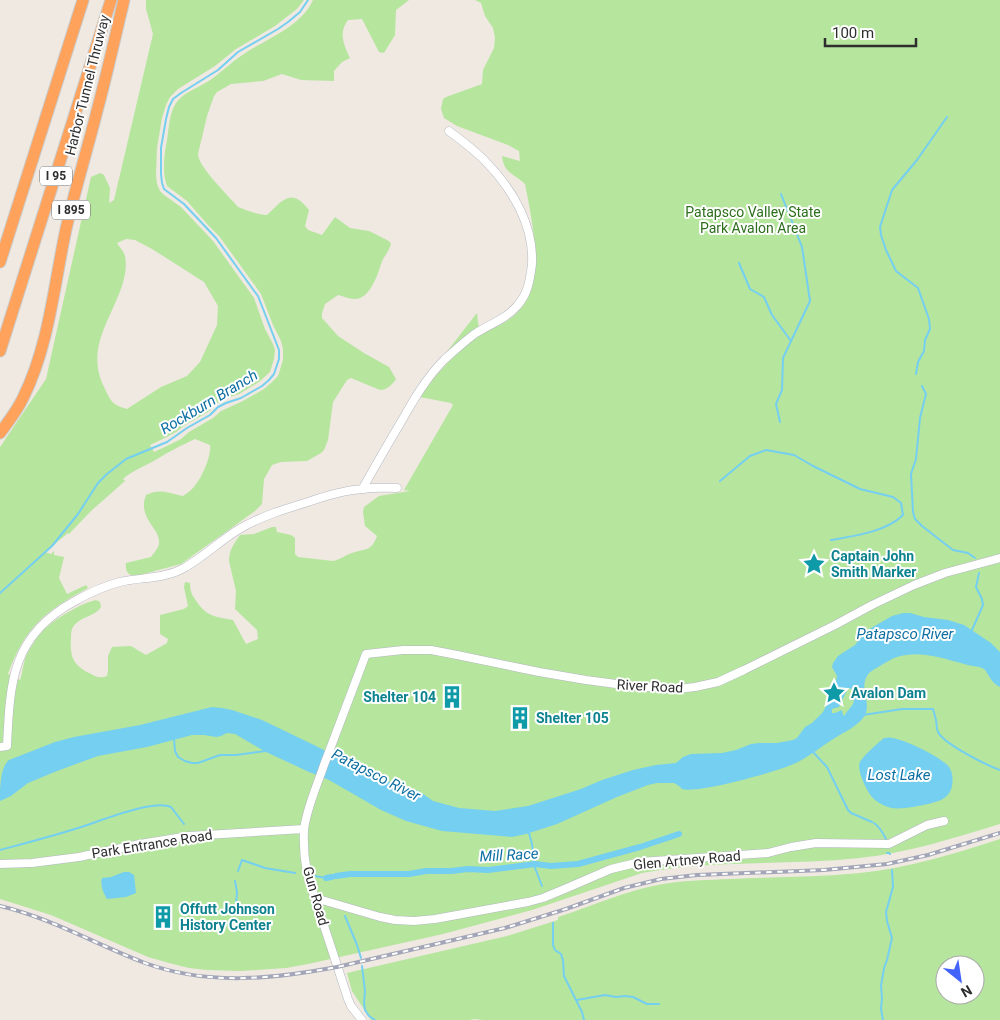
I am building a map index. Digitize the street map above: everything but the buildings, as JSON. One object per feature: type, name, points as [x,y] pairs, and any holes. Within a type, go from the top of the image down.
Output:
[{"type":"highway","name":"I 95","points":[[0,262],[83,0]]},
{"type":"highway","name":"I 95","points":[[0,351],[111,0]]},
{"type":"highway","name":"Harbor Tunnel Thruway","points":[[0,433],[23,399],[40,354],[53,300],[66,229],[124,0]]},
{"type":"highway","points":[[0,243],[19,203]]},
{"type":"street","points":[[363,488],[412,402],[431,376],[444,361],[476,333],[510,314],[524,298],[528,286],[532,256],[526,222],[521,210],[504,184],[486,162],[449,131]]},
{"type":"street","points":[[4,747],[12,686],[23,651],[39,627],[65,607],[99,589],[118,582],[168,575],[190,566],[240,528],[270,514],[344,491],[363,488],[397,488]]},
{"type":"street","name":"River Road","points":[[366,654],[403,650],[431,650],[586,680],[640,687],[678,689],[695,687],[718,682],[736,674],[914,585],[945,573],[1000,558]]},
{"type":"street","name":"Gun Road","points":[[362,1020],[348,999],[310,886],[305,860],[304,829],[318,782],[366,654]]},
{"type":"street","name":"Glen Artney Road","points":[[315,898],[380,917],[395,920],[421,920],[528,902],[543,898],[611,869],[640,862],[768,853],[791,847],[816,844],[889,844],[928,825],[944,821]]},
{"type":"street","name":"Park Entrance Road","points":[[0,864],[32,863],[79,857],[189,836],[304,829]]},
{"type":"green space","name":"Patapsco Valley State Park Avalon Area","points":[[146,0],[304,0],[297,9],[275,26],[236,49],[215,66],[178,89],[170,97],[166,105],[157,148],[156,175],[160,191],[181,207],[213,241],[254,298],[275,350],[270,372],[259,382],[239,394],[224,399],[208,412],[176,432],[150,445],[154,452],[181,439],[221,411],[264,389],[278,376],[283,360],[281,341],[261,294],[219,236],[187,201],[167,186],[164,175],[164,157],[172,112],[179,99],[216,76],[250,50],[291,26],[307,10],[313,0],[409,0],[396,10],[395,35],[384,53],[379,52],[362,19],[348,20],[343,34],[344,44],[350,58],[342,62],[334,71],[334,81],[301,80],[282,74],[263,81],[231,84],[217,92],[207,116],[198,154],[199,160],[208,174],[238,207],[267,215],[287,198],[297,199],[309,210],[305,226],[308,230],[322,235],[335,217],[350,228],[369,231],[391,243],[369,291],[360,298],[354,299],[338,295],[325,304],[322,318],[338,336],[389,367],[396,379],[389,387],[380,390],[351,378],[347,380],[333,402],[328,440],[324,450],[307,461],[281,462],[272,465],[264,479],[262,504],[181,564],[136,576],[128,573],[126,569],[126,563],[151,557],[158,547],[158,535],[147,518],[145,511],[146,495],[160,491],[183,496],[189,492],[194,488],[204,470],[209,456],[210,445],[195,439],[170,451],[123,479],[125,481],[91,511],[69,534],[45,552],[51,554],[54,551],[54,555],[64,557],[59,578],[67,594],[86,585],[88,588],[48,613],[29,632],[8,674],[20,680],[27,654],[42,631],[68,612],[96,600],[100,602],[101,607],[95,613],[76,623],[71,631],[73,659],[83,670],[97,677],[107,676],[108,656],[112,647],[131,646],[146,655],[167,643],[168,639],[160,634],[160,615],[184,609],[188,606],[184,587],[185,582],[190,583],[193,595],[205,611],[213,616],[233,620],[246,644],[258,639],[257,630],[235,609],[236,591],[229,557],[232,547],[240,535],[254,534],[276,527],[277,532],[291,535],[295,538],[295,554],[298,557],[333,561],[368,549],[373,545],[377,536],[365,526],[364,507],[379,496],[410,491],[404,490],[453,405],[420,397],[450,360],[445,354],[477,313],[481,334],[511,318],[523,306],[530,291],[534,273],[534,236],[525,184],[507,170],[502,156],[520,161],[519,151],[457,126],[444,118],[441,109],[443,99],[446,97],[482,84],[483,70],[494,48],[493,28],[485,16],[481,3],[475,0],[1000,0],[1000,824],[931,844],[877,856],[805,862],[723,864],[642,873],[532,910],[443,934],[286,968],[241,971],[189,968],[148,957],[51,915],[0,899],[0,447],[46,379],[91,177],[100,173],[104,175],[110,188],[109,203],[114,200],[153,34],[146,9]],"holes":[[[126,239],[135,240],[204,282],[218,306],[217,325],[200,362],[187,376],[161,387],[127,409],[118,406],[109,397],[99,375],[97,362],[101,337],[125,275],[125,256],[117,243]]]},
{"type":"green space","points":[[1000,839],[1000,1020],[371,1020],[352,991],[347,973],[507,936],[558,920],[558,917],[649,887],[688,881],[860,873],[913,864]]},
{"type":"water","name":"Patapsco River","points":[[910,613],[964,625],[991,643],[1000,652],[1000,687],[980,667],[923,655],[914,654],[897,657],[870,672],[867,676],[864,688],[867,709],[863,718],[850,729],[796,763],[757,776],[705,788],[682,789],[674,783],[648,785],[557,824],[512,837],[442,831],[406,821],[381,810],[329,780],[266,752],[235,734],[227,733],[216,737],[192,735],[147,747],[98,756],[28,783],[11,796],[0,801],[2,773],[9,760],[55,742],[74,737],[140,725],[212,707],[232,710],[262,720],[381,779],[419,791],[433,801],[459,808],[495,811],[528,806],[633,770],[676,763],[683,757],[691,754],[722,753],[751,744],[777,743],[797,738],[805,727],[823,712],[827,704],[838,692],[837,676],[832,667],[838,656],[855,645],[866,631],[892,616]],"holes":[[[848,688],[852,689],[854,702],[844,716],[842,710],[832,713],[832,709],[839,707]]]},
{"type":"water","name":"Lost Lake","points":[[884,738],[905,742],[945,763],[949,767],[953,778],[950,792],[947,796],[931,803],[903,808],[890,807],[874,799],[867,790],[859,770],[859,765],[864,756]]},
{"type":"water","points":[[124,872],[134,875],[136,893],[126,897],[107,899],[102,888],[102,878]]},
{"type":"waterway","name":"Rockburn Branch","points":[[0,593],[52,546],[78,514],[98,483],[107,474],[126,459],[167,442],[210,415],[218,407],[241,398],[262,386],[274,374],[279,359],[279,350],[258,296],[216,238],[184,204],[164,189],[161,174],[161,148],[166,119],[173,99],[218,70],[238,52],[288,22],[300,12],[308,0]]},
{"type":"waterway","points":[[916,374],[918,362],[924,351],[925,340],[930,329],[929,319],[918,288],[896,271],[886,250],[880,227],[892,190],[917,160],[947,117]]},
{"type":"waterway","points":[[780,422],[776,404],[782,390],[783,358],[810,301],[802,247],[781,194]]},
{"type":"waterway","points":[[739,263],[750,289],[764,297],[772,315],[791,341]]},
{"type":"waterway","points":[[922,386],[926,394],[920,418],[916,459],[911,474],[915,519],[953,550],[968,553],[975,558]]},
{"type":"waterway","points":[[720,481],[750,456],[766,450],[794,455],[860,489],[893,497],[901,503],[903,515],[888,526],[850,537],[831,540]]},
{"type":"waterway","points":[[972,630],[983,605],[976,587],[979,573]]},
{"type":"waterway","points":[[863,715],[902,709],[933,709],[937,731],[942,737],[966,754],[1000,770]]},
{"type":"waterway","points":[[174,739],[175,751],[178,757],[192,763],[198,763],[220,755],[266,751]]},
{"type":"waterway","points":[[813,752],[827,767],[848,810],[872,822]]},
{"type":"waterway","points":[[0,850],[69,831],[125,812],[152,806],[163,805],[171,807],[184,824]]},
{"type":"waterway","points":[[874,823],[880,828],[886,839]]},
{"type":"waterway","points":[[529,833],[535,868],[542,886]]},
{"type":"waterway","name":"Mill Race","points":[[336,876],[350,874],[409,874],[426,871],[468,869],[488,870],[535,864],[551,866],[578,864],[679,834]]},
{"type":"waterway","points":[[238,871],[242,860],[265,868],[295,873]]},
{"type":"waterway","points":[[883,1020],[881,986],[892,938],[886,912],[893,887],[892,870]]},
{"type":"waterway","points":[[315,876],[326,878]]},
{"type":"waterway","name":"Mill Race","points":[[326,878],[332,877]]},
{"type":"waterway","points":[[235,881],[237,892],[236,904]]},
{"type":"waterway","points":[[345,916],[361,958]]},
{"type":"waterway","points":[[553,923],[553,945],[555,950],[561,954],[564,976],[584,1020]]},
{"type":"waterway","points":[[362,966],[365,1010],[375,1020]]},
{"type":"waterway","points":[[577,1000],[605,995],[633,997],[647,1004],[659,1004]]},
{"type":"railway","points":[[0,906],[37,917],[127,956],[169,970],[217,978],[265,977],[337,967],[505,928],[624,888],[661,879],[697,875],[824,870],[887,864],[928,855],[1000,833]]},
{"type":"place","name":"Captain John Smith Marker","points":[[814,564]]},
{"type":"place","name":"Avalon Dam","points":[[834,693]]},
{"type":"place","name":"Shelter 104","points":[[452,697]]},
{"type":"place","name":"Shelter 105","points":[[520,718]]},
{"type":"place","name":"Offutt Johnson History Center","points":[[163,917]]}]
